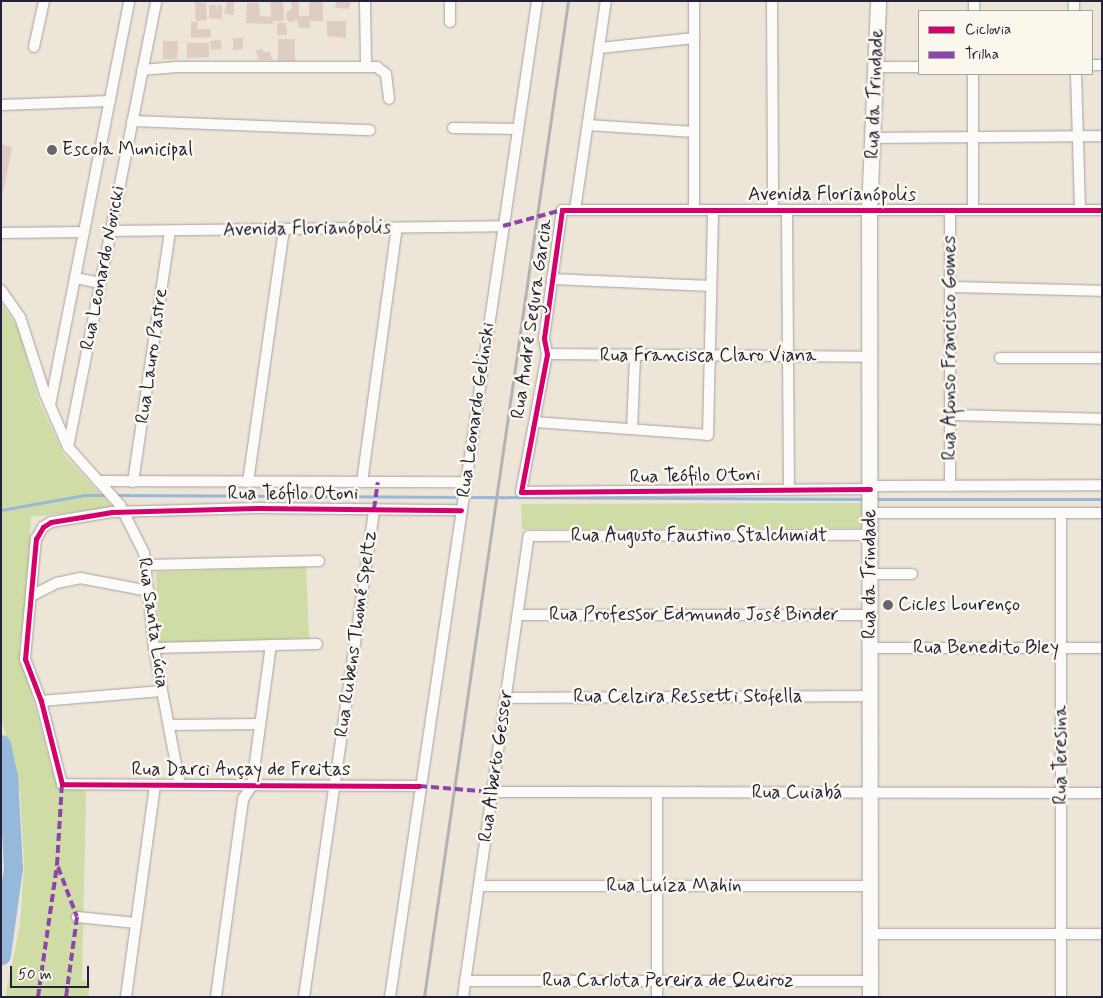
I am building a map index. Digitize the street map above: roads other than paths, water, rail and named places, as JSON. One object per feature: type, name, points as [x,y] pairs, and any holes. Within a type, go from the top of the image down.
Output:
[{"type":"main road","name":"Rua da Trindade","points":[[870,997],[870,210],[878,1]]},
{"type":"street","points":[[34,47],[44,1]]},
{"type":"street","name":"Rua Leonardo Novicki","points":[[50,406],[129,1]]},
{"type":"street","name":"Rua Leonardo Novicki","points":[[68,447],[156,1]]},
{"type":"street","points":[[365,1],[366,67]]},
{"type":"street","points":[[450,1],[450,22]]},
{"type":"street","name":"Rua Leonardo Gelinski","points":[[390,997],[537,1]]},
{"type":"street","name":"Rua André Segura Garcia","points":[[574,210],[606,1]]},
{"type":"street","points":[[694,1],[694,210]]},
{"type":"street","points":[[772,1],[773,210]]},
{"type":"street","points":[[600,48],[694,38]]},
{"type":"street","points":[[876,67],[918,66]]},
{"type":"street","points":[[142,70],[174,67],[366,67],[384,70],[389,99]]},
{"type":"street","points":[[973,210],[974,75]]},
{"type":"street","points":[[1076,75],[1080,210]]},
{"type":"street","points":[[1,105],[110,101]]},
{"type":"street","points":[[132,121],[370,130]]},
{"type":"street","points":[[588,125],[694,132]]},
{"type":"street","points":[[453,128],[518,129]]},
{"type":"street","points":[[874,138],[1102,136]]},
{"type":"street","name":"Rua André Segura Garcia","points":[[522,492],[547,354],[544,338],[562,210]]},
{"type":"street","name":"Avenida Florianópolis","points":[[562,210],[1102,210]]},
{"type":"street","points":[[535,422],[708,436],[713,210]]},
{"type":"street","points":[[787,210],[789,490]]},
{"type":"street","name":"Rua Afonso Francisco Gomes","points":[[950,210],[950,486]]},
{"type":"street","name":"Avenida Florianópolis","points":[[110,232],[503,226]]},
{"type":"street","points":[[362,482],[397,228]]},
{"type":"street","points":[[248,482],[284,229]]},
{"type":"street","name":"Rua Lauro Pastre","points":[[133,482],[170,231]]},
{"type":"street","points":[[1,233],[84,232]]},
{"type":"street","points":[[75,278],[100,283]]},
{"type":"street","points":[[552,279],[711,286]]},
{"type":"street","points":[[950,287],[1102,291]]},
{"type":"street","name":"Rua Santa Lúcia","points":[[1,290],[20,317],[50,406],[68,447],[125,512],[147,565],[154,648],[180,785]]},
{"type":"street","name":"Rua Francisca Claro Viana","points":[[547,354],[710,358],[870,357]]},
{"type":"street","points":[[632,429],[635,356]]},
{"type":"street","points":[[1000,358],[1102,358]]},
{"type":"street","points":[[950,416],[1102,419]]},
{"type":"street","name":"Rua Teófilo Otoni","points":[[98,481],[362,482],[465,485]]},
{"type":"street","name":"Rua Teófilo Otoni","points":[[522,492],[1102,485]]},
{"type":"street","name":"Rua Teófilo Otoni","points":[[62,784],[41,701],[24,652],[33,595],[36,539],[43,527],[59,520],[125,512],[227,508],[374,509],[461,507]]},
{"type":"street","name":"Rua Rubens Thomé Speltz","points":[[304,997],[374,509]]},
{"type":"street","points":[[870,513],[1102,513]]},
{"type":"street","name":"Rua Teresina","points":[[1060,997],[1061,513]]},
{"type":"street","name":"Rua Augusto Faustino Stalchmidt","points":[[529,536],[870,535]]},
{"type":"street","name":"Rua Alberto Gesser","points":[[463,997],[529,536]]},
{"type":"street","points":[[147,565],[319,561]]},
{"type":"street","points":[[870,574],[912,574]]},
{"type":"street","points":[[33,595],[57,583],[80,578],[149,591]]},
{"type":"street","name":"Rua Professor Edmundo José Binder","points":[[518,615],[870,615]]},
{"type":"street","points":[[154,648],[317,644]]},
{"type":"street","points":[[243,799],[252,785],[271,645]]},
{"type":"street","name":"Rua Benedito Bley","points":[[870,648],[1102,648]]},
{"type":"street","points":[[41,701],[162,692]]},
{"type":"street","name":"Rua Celzira Ressetti Stofella","points":[[506,698],[870,696]]},
{"type":"street","points":[[168,725],[260,724]]},
{"type":"street","name":"Rua Darci Ançay de Freitas","points":[[62,784],[420,786]]},
{"type":"street","points":[[126,997],[155,785]]},
{"type":"street","points":[[216,997],[243,799],[242,793],[230,785]]},
{"type":"street","name":"Rua Cuiabá","points":[[492,792],[1102,793]]},
{"type":"street","points":[[657,997],[658,792]]},
{"type":"street","name":"Rua Luíza Mahin","points":[[479,886],[870,886]]},
{"type":"street","points":[[77,917],[136,923]]},
{"type":"street","points":[[870,934],[1102,934]]},
{"type":"street","name":"Rua Carlota Pereira de Queiroz","points":[[465,981],[870,981]]},
{"type":"waterway","points":[[1,510],[84,495],[109,495]]},
{"type":"waterway","points":[[115,495],[866,499]]},
{"type":"waterway","points":[[875,499],[1102,499]]},
{"type":"waterway","points":[[1,744],[8,776],[13,868],[1,955]]},
{"type":"railway","points":[[424,997],[568,1]]},
{"type":"place","name":"Escola Municipal","points":[[52,150]]},
{"type":"place","name":"Cicles Lourenço","points":[[888,605]]}]
